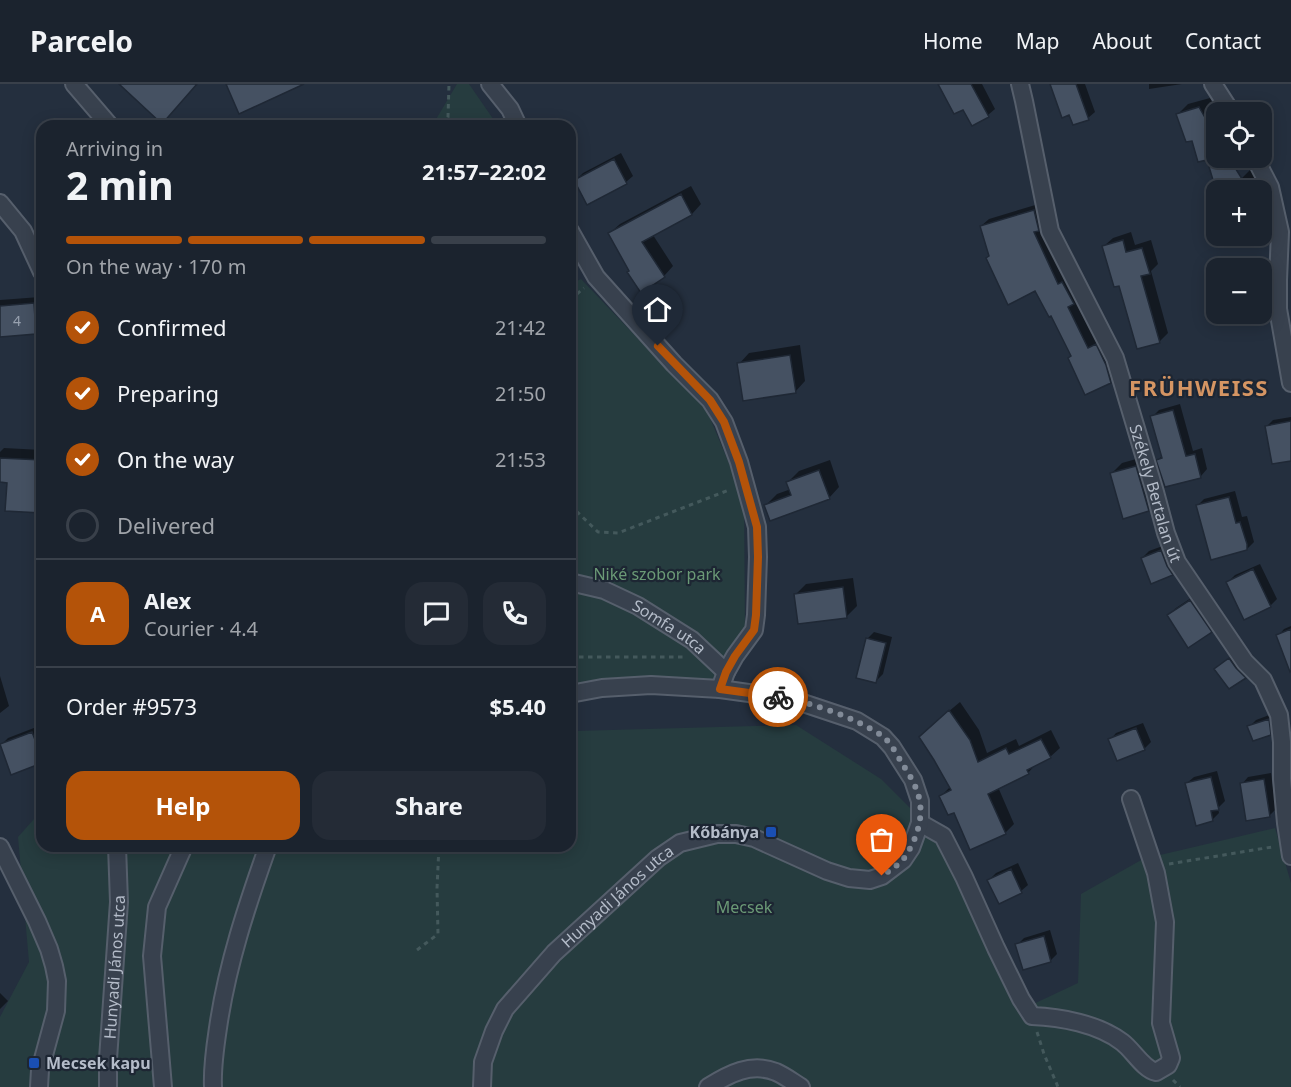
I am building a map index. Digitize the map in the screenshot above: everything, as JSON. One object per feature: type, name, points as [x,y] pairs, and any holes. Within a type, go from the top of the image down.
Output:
[{"type":"street","points":[[74,84],[105,120]]},
{"type":"street","points":[[490,84],[510,109],[515,120]]},
{"type":"street","name":"Székely Bertalan út","points":[[1020,84],[1050,231],[1115,358],[1166,533],[1177,562],[1245,662],[1263,680],[1278,715],[1290,850]]},
{"type":"street","points":[[1213,84],[1225,102]]},
{"type":"street","points":[[1261,168],[1270,188],[1280,232],[1278,309],[1291,383]]},
{"type":"street","points":[[0,203],[23,231],[36,259]]},
{"type":"street","points":[[576,242],[596,277],[674,364],[710,400],[724,422],[739,462],[757,527],[756,615],[754,630],[735,656],[720,689]]},
{"type":"street","name":"Somfa utca","points":[[576,583],[604,590],[638,606],[692,640],[726,672]]},
{"type":"street","name":"Hunyadi János utca","points":[[482,1087],[483,1062],[505,1009],[554,953],[658,858],[680,843],[717,834],[745,836],[764,842],[827,871],[849,878],[870,880],[882,876],[903,860],[911,848],[920,824],[920,801],[913,780],[883,737],[857,721],[791,699],[720,689],[651,685],[602,688],[576,693]]},
{"type":"street","points":[[920,824],[943,836],[1021,999],[1032,1016],[1052,1017],[1096,1028],[1121,1041],[1148,1070],[1156,1072],[1168,1065],[1171,1058],[1161,1023],[1165,922],[1154,868],[1131,799]]},
{"type":"street","points":[[0,847],[37,921],[56,973],[56,1011],[40,1070],[39,1087]]},
{"type":"street","name":"Hunyadi János utca","points":[[108,1087],[119,902],[117,852]]},
{"type":"street","points":[[163,1087],[152,956],[157,907],[181,852]]},
{"type":"street","points":[[213,1087],[213,1062],[221,1005],[237,939],[266,852]]},
{"type":"street","points":[[708,1087],[736,1071],[756,1069],[775,1071],[801,1087]]},
{"type":"path","points":[[447,120],[448,84]]},
{"type":"path","points":[[576,510],[598,532],[618,533],[745,483]]},
{"type":"path","points":[[576,657],[711,658]]},
{"type":"path","points":[[1154,868],[1290,850]]},
{"type":"path","points":[[417,950],[438,934],[439,852]]},
{"type":"path","points":[[1032,1016],[1058,1087]]},
{"type":"green space","points":[[457,84],[469,84],[494,120],[436,120]]},
{"type":"green space","name":"Niké szobor park","points":[[581,279],[707,411],[744,499],[745,634],[717,681],[619,677],[576,684],[576,281]]},
{"type":"green space","name":"Mecsek","points":[[796,725],[881,779],[947,845],[1027,1007],[1078,983],[1081,894],[1143,859],[1275,828],[1291,883],[1291,1087],[0,1087],[0,1017],[29,962],[18,837],[36,817],[36,852],[576,852],[576,731]]},
{"type":"building","points":[[119,84],[197,84],[166,120],[158,120]]},
{"type":"building","points":[[226,84],[304,84],[239,114]]},
{"type":"building","points":[[938,84],[971,84],[989,117],[972,126],[963,110],[954,114]]},
{"type":"building","points":[[1050,84],[1076,84],[1089,120],[1073,125],[1069,115],[1062,118]]},
{"type":"building","points":[[1199,107],[1206,119],[1206,160],[1198,162],[1192,141],[1186,142],[1176,114]]},
{"type":"building","points":[[614,159],[627,184],[587,205],[576,184],[576,179]]},
{"type":"building","points":[[1209,168],[1235,168],[1243,180],[1213,180]]},
{"type":"building","points":[[681,194],[692,215],[642,242],[665,277],[641,293],[627,272],[629,271],[608,233]]},
{"type":"building","points":[[1034,210],[1039,231],[1034,232],[1058,284],[1062,282],[1074,304],[1068,307],[1088,348],[1096,344],[1111,383],[1085,395],[1068,358],[1071,356],[1051,316],[1049,317],[1035,291],[1008,305],[986,258],[989,256],[980,226]]},
{"type":"building","points":[[1123,240],[1126,252],[1142,248],[1150,274],[1141,276],[1160,343],[1137,349],[1119,286],[1114,287],[1102,246]]},
{"type":"building","points":[[34,303],[36,334],[0,337],[0,306]]},
{"type":"building","points":[[790,355],[796,393],[743,401],[737,363]]},
{"type":"building","points":[[1173,410],[1186,456],[1195,454],[1201,478],[1165,487],[1156,460],[1162,458],[1150,416]]},
{"type":"building","points":[[1291,421],[1291,461],[1272,464],[1265,426]]},
{"type":"building","points":[[0,458],[36,460],[36,513],[5,511],[7,483],[0,482]]},
{"type":"building","points":[[1136,466],[1149,511],[1123,519],[1110,473]]},
{"type":"building","points":[[819,470],[830,499],[770,521],[764,505],[791,495],[786,482]]},
{"type":"building","points":[[1229,497],[1236,523],[1240,522],[1247,550],[1211,560],[1196,505]]},
{"type":"building","points":[[1161,550],[1173,575],[1151,584],[1141,558]]},
{"type":"building","points":[[1253,569],[1271,607],[1244,620],[1226,582]]},
{"type":"building","points":[[843,587],[847,618],[798,624],[794,594]]},
{"type":"building","points":[[1190,600],[1212,632],[1188,648],[1167,615]]},
{"type":"building","points":[[1291,629],[1291,671],[1290,672],[1276,635]]},
{"type":"building","points":[[866,638],[886,643],[876,683],[856,678]]},
{"type":"building","points":[[1229,658],[1246,678],[1229,689],[1214,669]]},
{"type":"building","points":[[949,710],[970,740],[978,762],[1006,748],[1009,754],[1041,739],[1051,758],[1027,770],[1029,774],[988,794],[1006,834],[970,850],[954,813],[948,815],[939,796],[951,790],[919,737]]},
{"type":"building","points":[[1269,719],[1271,735],[1253,741],[1247,726]]},
{"type":"building","points":[[1136,728],[1145,750],[1117,761],[1108,739]]},
{"type":"building","points":[[32,732],[36,742],[36,765],[11,775],[0,744]]},
{"type":"building","points":[[1211,777],[1219,810],[1211,811],[1213,821],[1196,826],[1185,783]]},
{"type":"building","points":[[1264,779],[1270,817],[1246,821],[1240,783]]},
{"type":"building","points":[[1011,869],[1022,893],[999,904],[987,880]]},
{"type":"building","points":[[1044,936],[1051,962],[1023,970],[1015,944]]},
{"type":"way so far","points":[[778,697],[791,699],[857,721],[883,737],[913,780],[920,801],[920,824],[911,848],[903,860],[882,876]]},
{"type":"place","name":"Kőbánya","points":[[771,832]]},
{"type":"place","name":"Mecsek kapu","points":[[34,1063]]},
{"type":"district","name":"FRÜHWEISS","points":[[1199,387]]},
{"type":"route","points":[[658,346],[710,400],[724,422],[739,462],[757,527],[758,557],[754,630],[735,656],[720,689],[778,697]]}]
